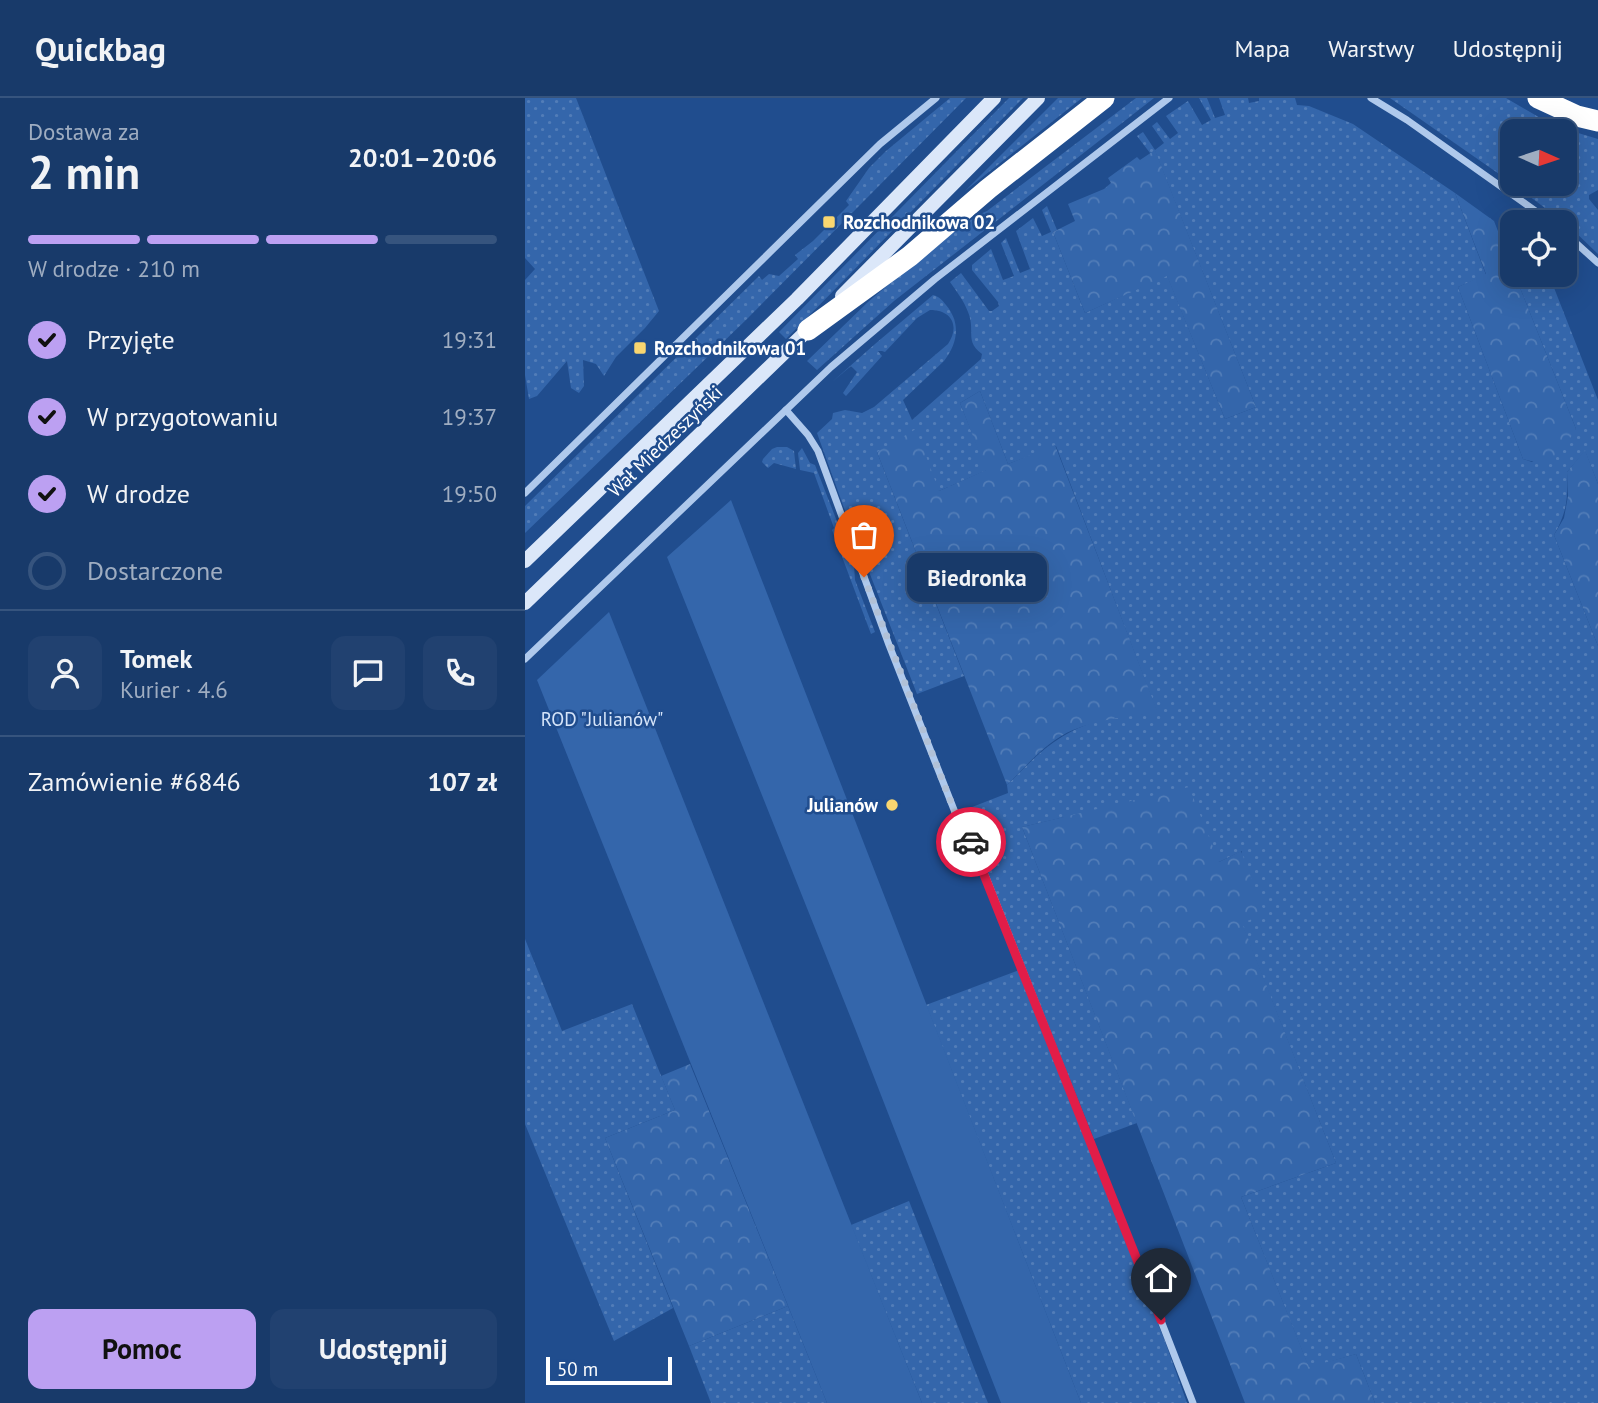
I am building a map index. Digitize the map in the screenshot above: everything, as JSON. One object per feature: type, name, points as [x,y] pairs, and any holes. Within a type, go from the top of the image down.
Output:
[{"type":"highway","points":[[808,330],[910,256],[988,189],[1104,98]]},
{"type":"highway","points":[[1538,98],[1577,116],[1598,121]]},
{"type":"main road","name":"Wał Miedzeszyński","points":[[525,561],[765,330],[994,98]]},
{"type":"main road","name":"Wał Miedzeszyński","points":[[525,603],[808,330],[1038,98]]},
{"type":"street","points":[[525,493],[880,144],[936,98]]},
{"type":"street","points":[[525,659],[840,359],[935,279],[1169,98]]},
{"type":"street","points":[[1371,98],[1407,120],[1534,210]]},
{"type":"street","points":[[1577,244],[1598,264]]},
{"type":"street","points":[[786,410],[818,451],[894,657],[962,830],[974,847],[1193,1403]]},
{"type":"green space","points":[[525,98],[576,98],[659,311],[616,357],[604,376],[596,364],[583,360],[584,386],[579,393],[571,388],[567,361],[537,396],[529,399],[525,375],[525,280],[535,269],[525,258]]},
{"type":"green space","points":[[950,98],[966,98],[747,319],[525,533],[525,506],[759,276],[762,280],[769,274],[779,276],[798,259],[795,255],[849,205],[846,201],[869,168]]},
{"type":"green space","points":[[1009,98],[1023,98],[786,339],[779,332]]},
{"type":"green space","points":[[1058,98],[1082,98],[965,191]]},
{"type":"green space","points":[[1136,98],[1154,98],[894,301],[817,370],[807,361],[868,302],[934,246],[987,211]]},
{"type":"green space","points":[[1199,98],[1207,98],[1215,118],[1225,115],[1219,98],[1248,98],[1249,103],[1259,101],[1259,98],[1295,98],[1297,105],[1309,106],[1353,124],[1455,193],[1486,275],[1458,287],[1523,459],[1532,462],[1576,429],[1520,287],[1554,287],[1598,400],[1598,484],[1585,451],[1567,472],[1566,505],[1554,535],[1598,646],[1598,1403],[1375,1403],[1356,1354],[1309,1368],[1241,1197],[1336,1163],[1241,922],[1242,851],[1219,862],[1065,817],[1022,827],[1137,1123],[1094,1139],[962,811],[1008,793],[1007,785],[1030,762],[1052,743],[1077,729],[1109,718],[1157,712],[1056,446],[1008,464],[980,391],[960,403],[987,470],[939,491],[877,452],[964,676],[917,694],[817,433],[832,419],[833,413],[845,410],[862,413],[874,407],[948,344],[953,331],[952,320],[944,313],[930,310],[917,318],[885,352],[878,351],[882,356],[846,396],[843,393],[857,372],[851,366],[832,382],[933,295],[941,299],[951,312],[956,326],[955,340],[944,361],[903,400],[912,420],[981,359],[982,354],[973,345],[968,312],[950,282],[961,273],[989,311],[999,306],[972,270],[972,265],[991,249],[1003,280],[1014,276],[1001,243],[1006,238],[1020,273],[1030,269],[1016,231],[1033,218],[1042,236],[1051,232],[1042,210],[1047,206],[1057,230],[1053,232],[1085,313],[1167,275],[1225,419],[1256,407],[1155,151],[1150,153],[1137,136],[1143,132],[1155,150],[1164,143],[1152,126],[1157,122],[1170,139],[1178,133],[1166,116],[1188,101],[1202,125],[1211,120]]},
{"type":"green space","points":[[1390,98],[1506,98],[1542,119],[1500,119],[1500,175]]},
{"type":"green space","points":[[1577,133],[1598,139],[1598,190],[1589,195],[1589,199],[1598,210],[1598,254],[1577,234],[1577,210],[1548,210],[1529,196],[1577,196]]},
{"type":"green space","points":[[1155,150],[1256,407],[1225,419],[1167,276],[1085,313],[1053,232],[1075,221],[1068,204],[1104,189],[1111,183],[1108,178],[1137,157],[1140,160]]},
{"type":"green space","points":[[1455,193],[1494,221],[1500,236],[1500,287],[1520,287],[1576,429],[1561,451],[1549,460],[1534,462],[1523,459],[1458,287],[1486,274]]},
{"type":"green space","points":[[980,391],[1008,464],[1055,445],[1158,713],[1104,721],[1064,734],[1046,747],[1007,785],[877,452],[916,429],[939,491],[986,470],[960,403]]},
{"type":"green space","points":[[787,447],[794,451],[796,469],[774,463],[768,468],[762,462],[772,449]]},
{"type":"green space","points":[[802,448],[810,463],[815,465],[854,565],[855,580],[875,632],[871,634],[814,473],[800,470],[798,453]]},
{"type":"green space","points":[[1585,450],[1598,484],[1598,646],[1554,535],[1564,518],[1568,496],[1567,472]]},
{"type":"green space","points":[[731,500],[1081,1403],[1001,1403],[667,557]]},
{"type":"green space","name":"ROD \"Julianów\"","points":[[609,612],[922,1403],[827,1403],[537,680]]},
{"type":"green space","points":[[1189,787],[1219,862],[1241,851],[1265,914],[1242,923],[1336,1163],[1241,1197],[1309,1367],[1356,1354],[1375,1403],[1245,1403],[1022,827]]},
{"type":"green space","points":[[525,939],[562,1031],[632,1004],[675,1110],[605,1138],[673,1308],[614,1341],[525,1124]]},
{"type":"green space","points":[[1019,970],[1187,1403],[1081,1403],[926,1005]]},
{"type":"green space","points":[[690,1064],[788,1306],[689,1346],[605,1138],[675,1110],[661,1076]]},
{"type":"green space","points":[[909,1201],[988,1403],[922,1403],[851,1225]]},
{"type":"green space","points":[[788,1306],[827,1403],[711,1403],[689,1346]]},
{"type":"way so far","points":[[864,577],[957,818],[971,842]]},
{"type":"place","name":"Rozchodnikowa 02","points":[[829,222]]},
{"type":"place","name":"Rozchodnikowa 01","points":[[640,348]]},
{"type":"place","name":"Biedronka","points":[[864,577]]},
{"type":"place","name":"Julianów","points":[[892,805]]},
{"type":"route","points":[[971,842],[1161,1320]]}]
